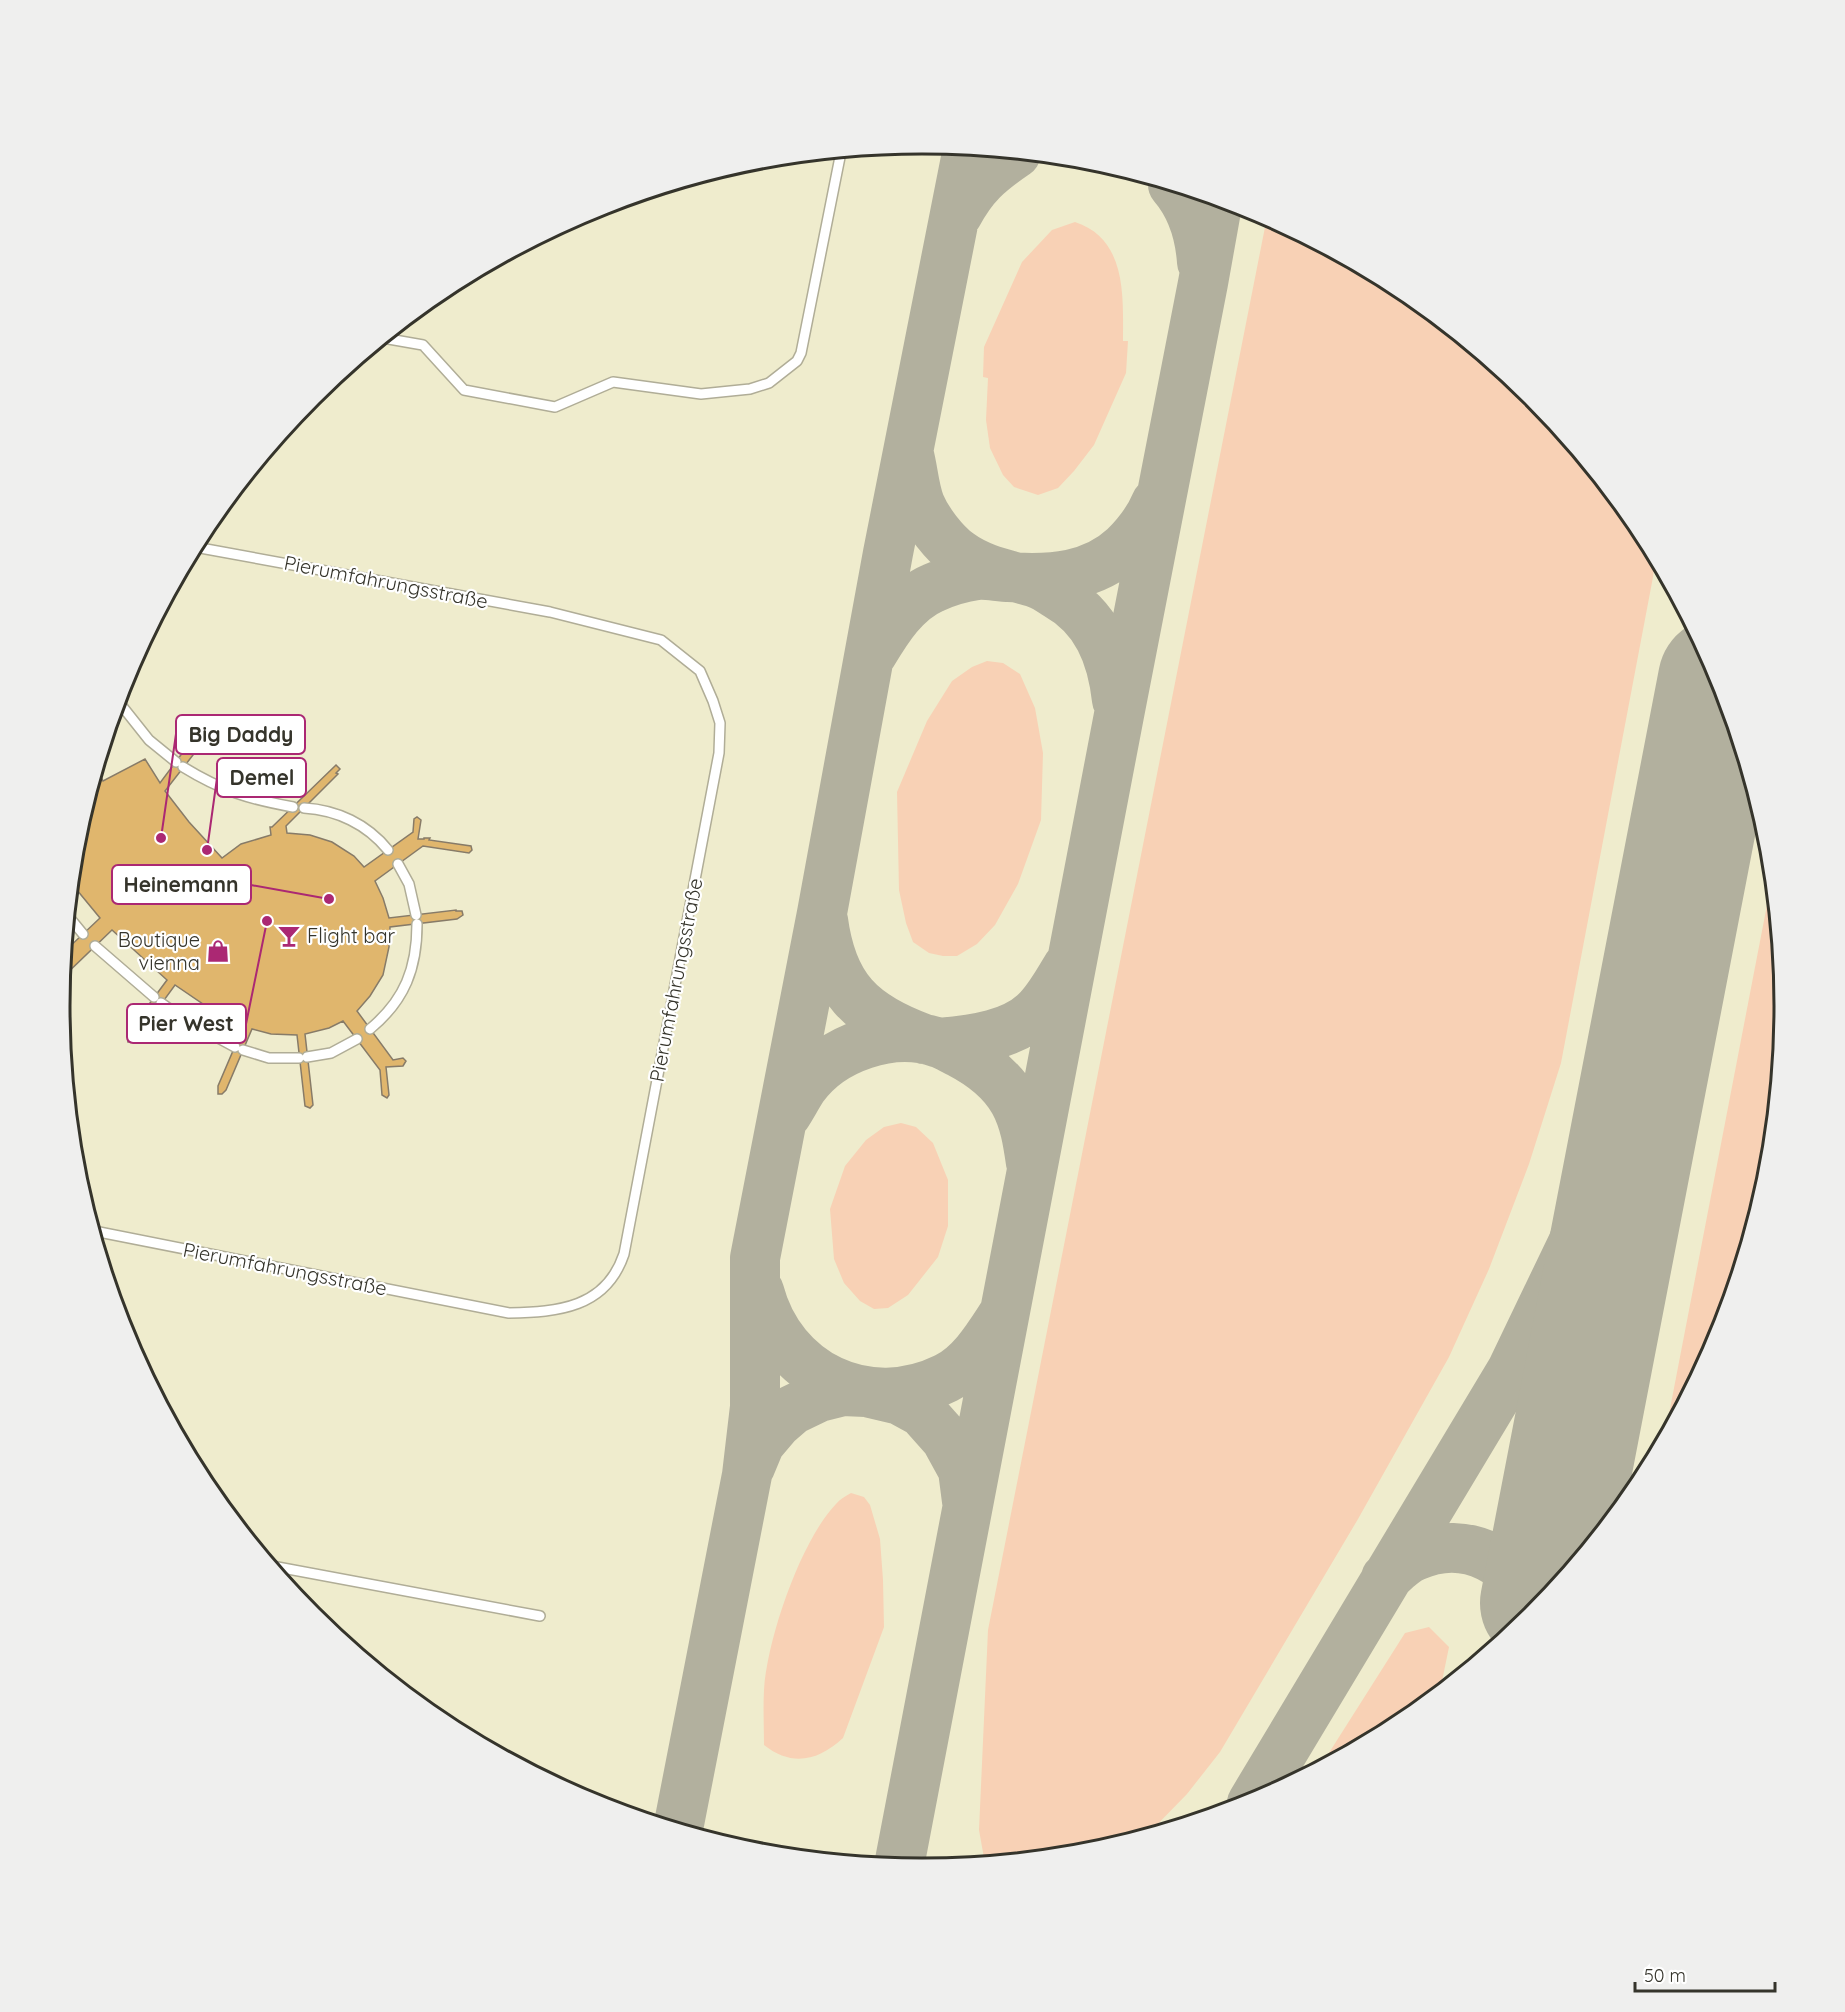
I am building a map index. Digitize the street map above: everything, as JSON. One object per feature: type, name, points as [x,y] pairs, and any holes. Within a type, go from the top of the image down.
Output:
[{"type":"lane","points":[[392,339],[423,345],[464,390],[555,407],[613,382],[701,394],[739,391],[769,383],[796,361],[801,353],[840,158]]},
{"type":"lane","name":"Pierumfahrungsstraße","points":[[102,1233],[509,1313],[544,1312],[567,1308],[594,1296],[620,1266],[624,1254],[720,753],[720,723],[700,671],[661,640],[550,612],[204,549]]},
{"type":"lane","points":[[124,709],[149,740],[180,765],[230,792],[255,800],[293,807]]},
{"type":"lane","points":[[304,808],[333,813],[355,822],[369,831],[388,850]]},
{"type":"lane","points":[[370,1029],[382,1019],[400,996],[412,971],[417,949],[417,919],[409,884],[398,864]]},
{"type":"lane","points":[[75,924],[83,934]]},
{"type":"lane","points":[[95,946],[132,980],[185,1020],[239,1048],[269,1058],[303,1058],[331,1053],[357,1039]]},
{"type":"lane","points":[[282,1568],[540,1616]]},
{"type":"shaded area","points":[[922,154],[1034,161],[1089,170],[1196,199],[1249,219],[1348,268],[1441,330],[1484,365],[1563,444],[1598,487],[1631,533],[1687,629],[1710,680],[1745,785],[1758,840],[1773,950],[1773,1062],[1767,1117],[1758,1172],[1729,1280],[1710,1332],[1687,1383],[1660,1432],[1631,1479],[1563,1568],[1484,1647],[1441,1682],[1348,1744],[1299,1770],[1249,1793],[1196,1813],[1143,1829],[1089,1842],[1034,1851],[978,1856],[922,1858],[811,1851],[756,1842],[649,1813],[596,1793],[496,1744],[404,1682],[361,1647],[282,1568],[247,1525],[214,1479],[158,1383],[135,1332],[100,1227],[87,1172],[72,1062],[70,1006],[72,950],[78,895],[87,840],[116,732],[135,680],[158,629],[185,580],[214,533],[282,444],[361,365],[404,330],[497,268],[546,242],[596,219],[649,199],[702,183],[756,170],[811,161],[867,156]]},
{"type":"shaded area","points":[[1075,222],[1092,230],[1104,241],[1113,255],[1122,288],[1123,341],[1128,341],[1126,373],[1094,445],[1058,488],[1038,495],[1014,487],[1003,475],[990,448],[986,420],[988,378],[983,377],[984,347],[1022,262],[1052,230]]},
{"type":"shaded area","points":[[1265,226],[1348,268],[1396,298],[1484,365],[1563,444],[1598,487],[1654,570],[1561,1063],[1529,1164],[1489,1269],[1449,1357],[1358,1519],[1220,1752],[1187,1794],[1157,1825],[1089,1842],[1034,1851],[984,1856],[979,1830],[988,1630]]},
{"type":"shaded area","points":[[987,661],[1003,663],[1020,674],[1035,708],[1043,753],[1041,820],[1018,884],[995,925],[977,944],[957,956],[943,956],[929,953],[913,942],[906,923],[899,890],[897,792],[927,721],[952,681],[972,667]]},
{"type":"shaded area","points":[[1768,901],[1773,950],[1773,1062],[1758,1172],[1745,1227],[1710,1332],[1687,1383],[1669,1417]]},
{"type":"shaded area","points":[[901,1123],[916,1127],[933,1143],[948,1180],[948,1226],[938,1257],[908,1295],[888,1308],[874,1309],[860,1301],[844,1283],[834,1259],[830,1209],[845,1166],[866,1140],[884,1127]]},
{"type":"shaded area","points":[[851,1493],[864,1497],[870,1505],[880,1539],[884,1627],[843,1738],[824,1752],[795,1759],[774,1752],[764,1745],[764,1690],[772,1644],[788,1591],[810,1541],[836,1504]]},
{"type":"shaded area","points":[[1429,1627],[1449,1647],[1442,1681],[1396,1714],[1328,1755],[1405,1633]]},
{"type":"building","points":[[197,737],[202,740],[198,745],[200,746],[165,791],[189,822],[222,858],[241,844],[271,835],[270,827],[336,765],[340,769],[336,773],[338,774],[286,826],[287,833],[310,835],[332,842],[354,856],[364,867],[413,832],[414,819],[417,817],[421,820],[418,839],[430,838],[429,840],[471,846],[472,850],[469,853],[423,846],[375,881],[389,918],[456,910],[462,911],[463,915],[457,919],[390,927],[389,947],[383,975],[357,1011],[393,1060],[403,1058],[406,1061],[403,1066],[386,1067],[389,1095],[387,1098],[382,1095],[380,1070],[343,1021],[329,1028],[305,1034],[313,1105],[310,1108],[305,1106],[297,1035],[271,1034],[252,1029],[226,1090],[218,1094],[218,1086],[244,1025],[209,1008],[175,985],[135,1040],[128,1042],[127,1034],[167,980],[112,930],[71,969],[73,944],[100,918],[79,892],[87,840],[102,779],[103,781],[145,759],[160,783],[192,740],[194,741]]},
{"type":"taxiway","points":[[679,1822],[747,1475],[755,1407],[755,1258],[822,913],[888,553],[967,156]]},
{"type":"taxiway","points":[[957,215],[969,195],[982,180],[1008,159]]},
{"type":"taxiway","points":[[1181,194],[1194,221],[1202,262]]},
{"type":"taxiway","points":[[901,1857],[1217,207]]},
{"type":"taxiway","points":[[909,455],[916,492],[923,511],[936,531],[953,549],[968,560],[987,569],[1049,589],[1082,614],[1092,626],[1106,653],[1115,683],[1117,700]]},
{"type":"taxiway","points":[[872,654],[898,616],[923,593],[949,582],[977,575],[1056,577],[1099,565],[1125,547],[1143,527],[1156,503]]},
{"type":"taxiway","points":[[1699,793],[1708,675]]},
{"type":"taxiway","points":[[823,920],[827,944],[834,964],[842,981],[853,996],[883,1020],[924,1039]]},
{"type":"taxiway","points":[[939,1043],[993,1035],[1018,1025],[1039,1009],[1068,966]]},
{"type":"taxiway","points":[[1261,1787],[1512,1370],[1573,1243],[1625,1109],[1665,969]]},
{"type":"taxiway","points":[[786,1115],[803,1087],[815,1073],[846,1051],[883,1039],[921,1038],[942,1044],[968,1057],[983,1067],[1003,1086],[1021,1116],[1031,1163]]},
{"type":"taxiway","points":[[759,1291],[770,1320],[786,1346],[807,1366],[831,1381],[858,1390],[887,1393],[916,1389],[955,1373],[979,1350],[1003,1315]]},
{"type":"taxiway","points":[[750,1467],[760,1443],[792,1410],[819,1397],[843,1391],[866,1392],[900,1400],[922,1412],[946,1439],[963,1470],[967,1501]]},
{"type":"taxiway","points":[[1386,1578],[1415,1556],[1434,1550],[1453,1548],[1472,1550],[1504,1567],[1517,1580],[1529,1603]]},
{"type":"runway","points":[[1546,1586],[1717,700]]},
{"type":"place","name":"Big Daddy","points":[[161,838]]},
{"type":"place","name":"Demel","points":[[207,850]]},
{"type":"place","name":"Heinemann","points":[[329,899]]},
{"type":"place","name":"Pier West","points":[[267,921]]},
{"type":"place","name":"Flight bar","points":[[289,936]]},
{"type":"place","name":"Boutique vienna","points":[[218,951]]}]
